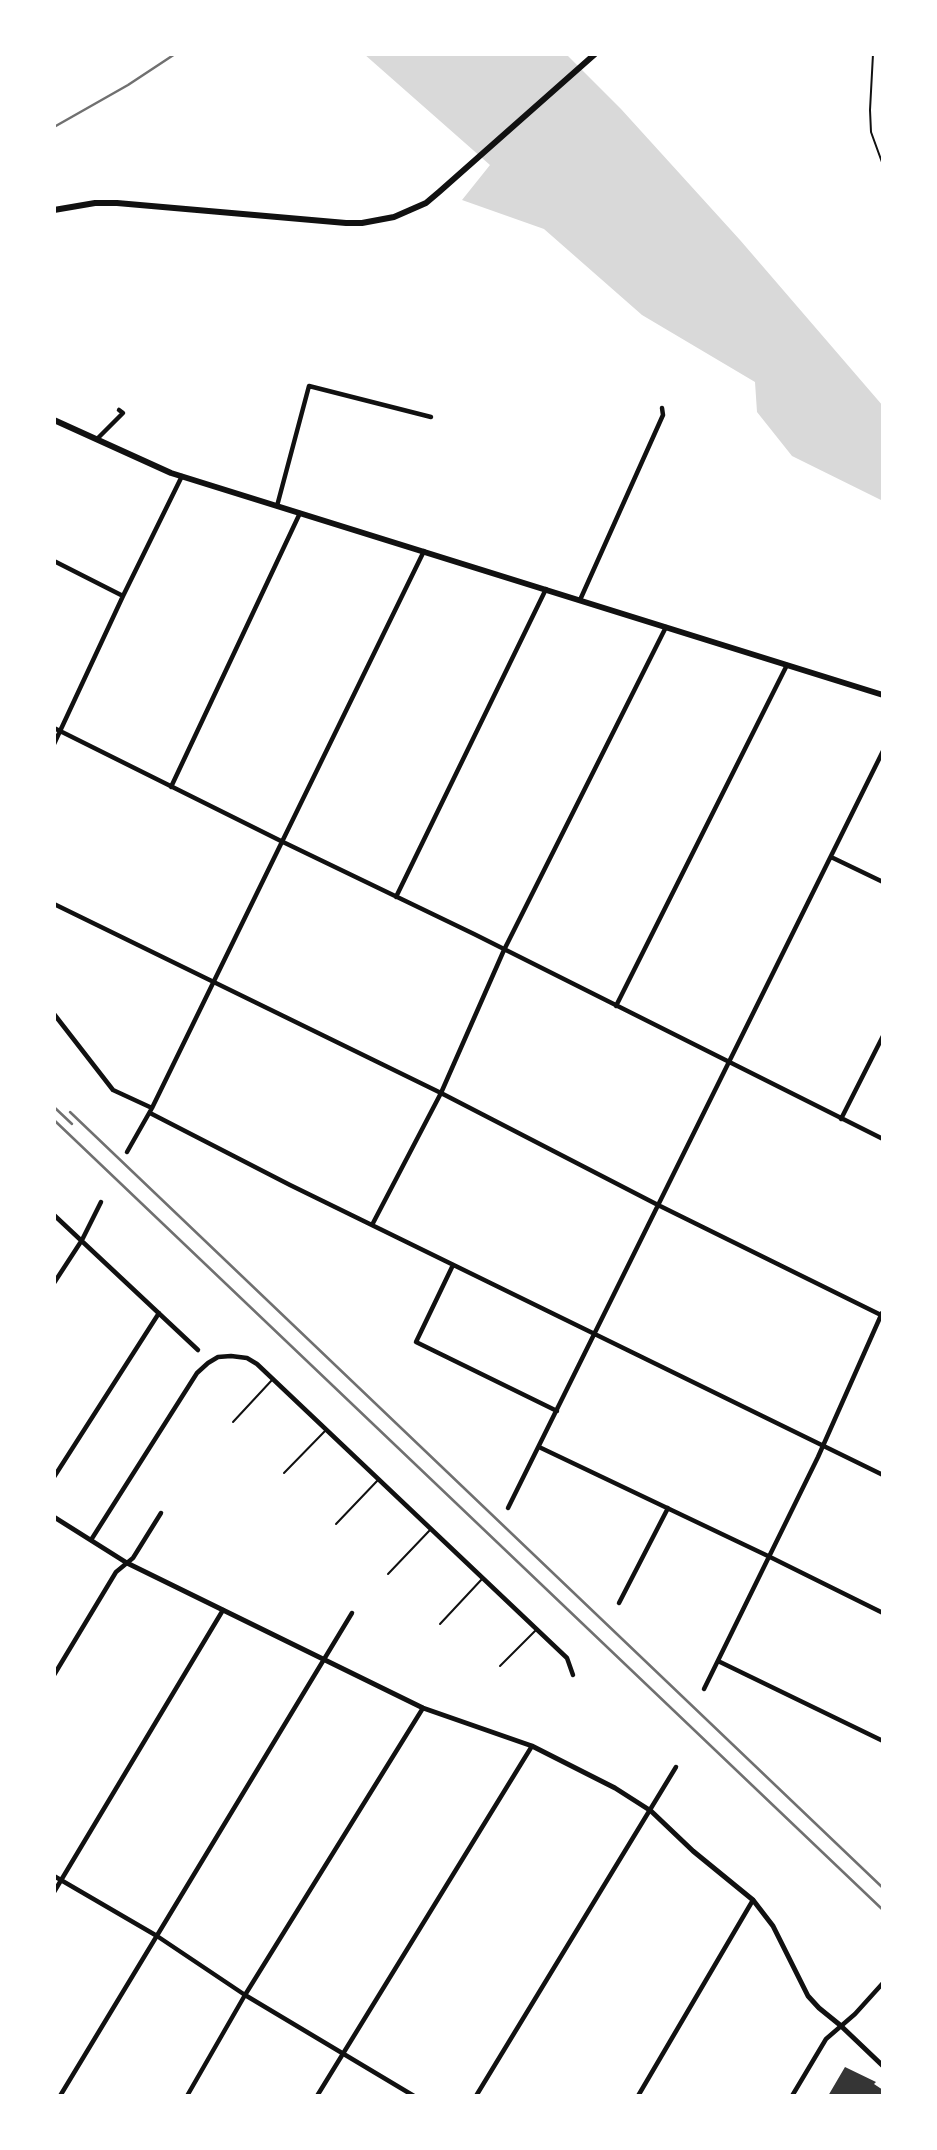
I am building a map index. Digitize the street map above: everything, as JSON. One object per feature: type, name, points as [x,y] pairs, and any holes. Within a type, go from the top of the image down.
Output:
[{"type":"main road","points":[[54,210],[95,203],[117,203],[346,223],[394,218],[426,203],[595,55]]},
{"type":"main road","points":[[54,420],[182,476],[883,695]]},
{"type":"street","points":[[277,506],[309,386],[431,417]]},
{"type":"street","points":[[580,600],[663,415],[662,408]]},
{"type":"street","points":[[97,439],[123,413],[119,410]]},
{"type":"street","points":[[54,744],[182,476]]},
{"type":"street","points":[[171,787],[300,513]]},
{"type":"street","points":[[127,1152],[151,1111],[424,551]]},
{"type":"street","points":[[54,561],[123,596]]},
{"type":"street","points":[[396,897],[546,589]]},
{"type":"street","points":[[372,1225],[441,1093],[504,950],[666,627]]},
{"type":"street","points":[[616,1006],[787,665]]},
{"type":"street","points":[[54,728],[883,1139]]},
{"type":"street","points":[[509,1508],[883,751]]},
{"type":"street","points":[[831,857],[883,882]]},
{"type":"street","points":[[54,904],[441,1093],[658,1205],[882,1315],[824,1445],[704,1689]]},
{"type":"street","points":[[54,1014],[113,1090],[290,1185],[883,1475]]},
{"type":"street","points":[[841,1119],[883,1036]]},
{"type":"street","points":[[54,1283],[82,1240],[101,1202]]},
{"type":"street","points":[[54,1214],[198,1350]]},
{"type":"street","points":[[453,1265],[416,1342],[557,1412]]},
{"type":"street","points":[[54,1476],[159,1314]]},
{"type":"street","points":[[91,1540],[202,1367],[218,1357],[236,1356],[252,1361],[567,1658],[573,1675]]},
{"type":"street","points":[[539,1447],[883,1614]]},
{"type":"street","points":[[619,1603],[668,1508]]},
{"type":"street","points":[[54,1675],[116,1572],[133,1558],[161,1513]]},
{"type":"street","points":[[54,1517],[127,1563],[423,1708],[532,1746],[615,1788],[651,1811],[692,1851],[753,1899],[773,1926],[808,1996],[883,2066]]},
{"type":"street","points":[[54,1892],[223,1610]]},
{"type":"street","points":[[60,2096],[352,1613]]},
{"type":"street","points":[[718,1661],[883,1741]]},
{"type":"street","points":[[187,2096],[245,1995],[423,1708]]},
{"type":"street","points":[[317,2096],[532,1746]]},
{"type":"street","points":[[476,2096],[676,1767]]},
{"type":"street","points":[[54,1876],[414,2096]]},
{"type":"street","points":[[638,2096],[753,1899]]},
{"type":"street","points":[[792,2096],[826,2039],[855,2014],[883,1983]]},
{"type":"lane","points":[[873,54],[870,132],[883,165]]},
{"type":"lane","points":[[233,1422],[272,1380]]},
{"type":"lane","points":[[284,1473],[326,1430]]},
{"type":"lane","points":[[335,1524],[378,1480]]},
{"type":"lane","points":[[388,1574],[430,1529]]},
{"type":"lane","points":[[440,1624],[483,1579]]},
{"type":"lane","points":[[500,1667],[536,1629]]},
{"type":"shaded area","points":[[364,54],[566,54],[621,109],[740,240],[883,406],[883,501],[792,456],[757,412],[755,382],[642,315],[544,229],[462,200],[490,165]]},
{"type":"building","points":[[845,2067],[876,2082],[874,2084],[883,2090],[883,2096],[828,2096]]},
{"type":"railway","points":[[54,127],[128,85],[175,54]]},
{"type":"railway","points":[[54,1107],[72,1124]]},
{"type":"railway","points":[[70,1112],[883,1888]]},
{"type":"railway","points":[[54,1120],[883,1910]]}]
